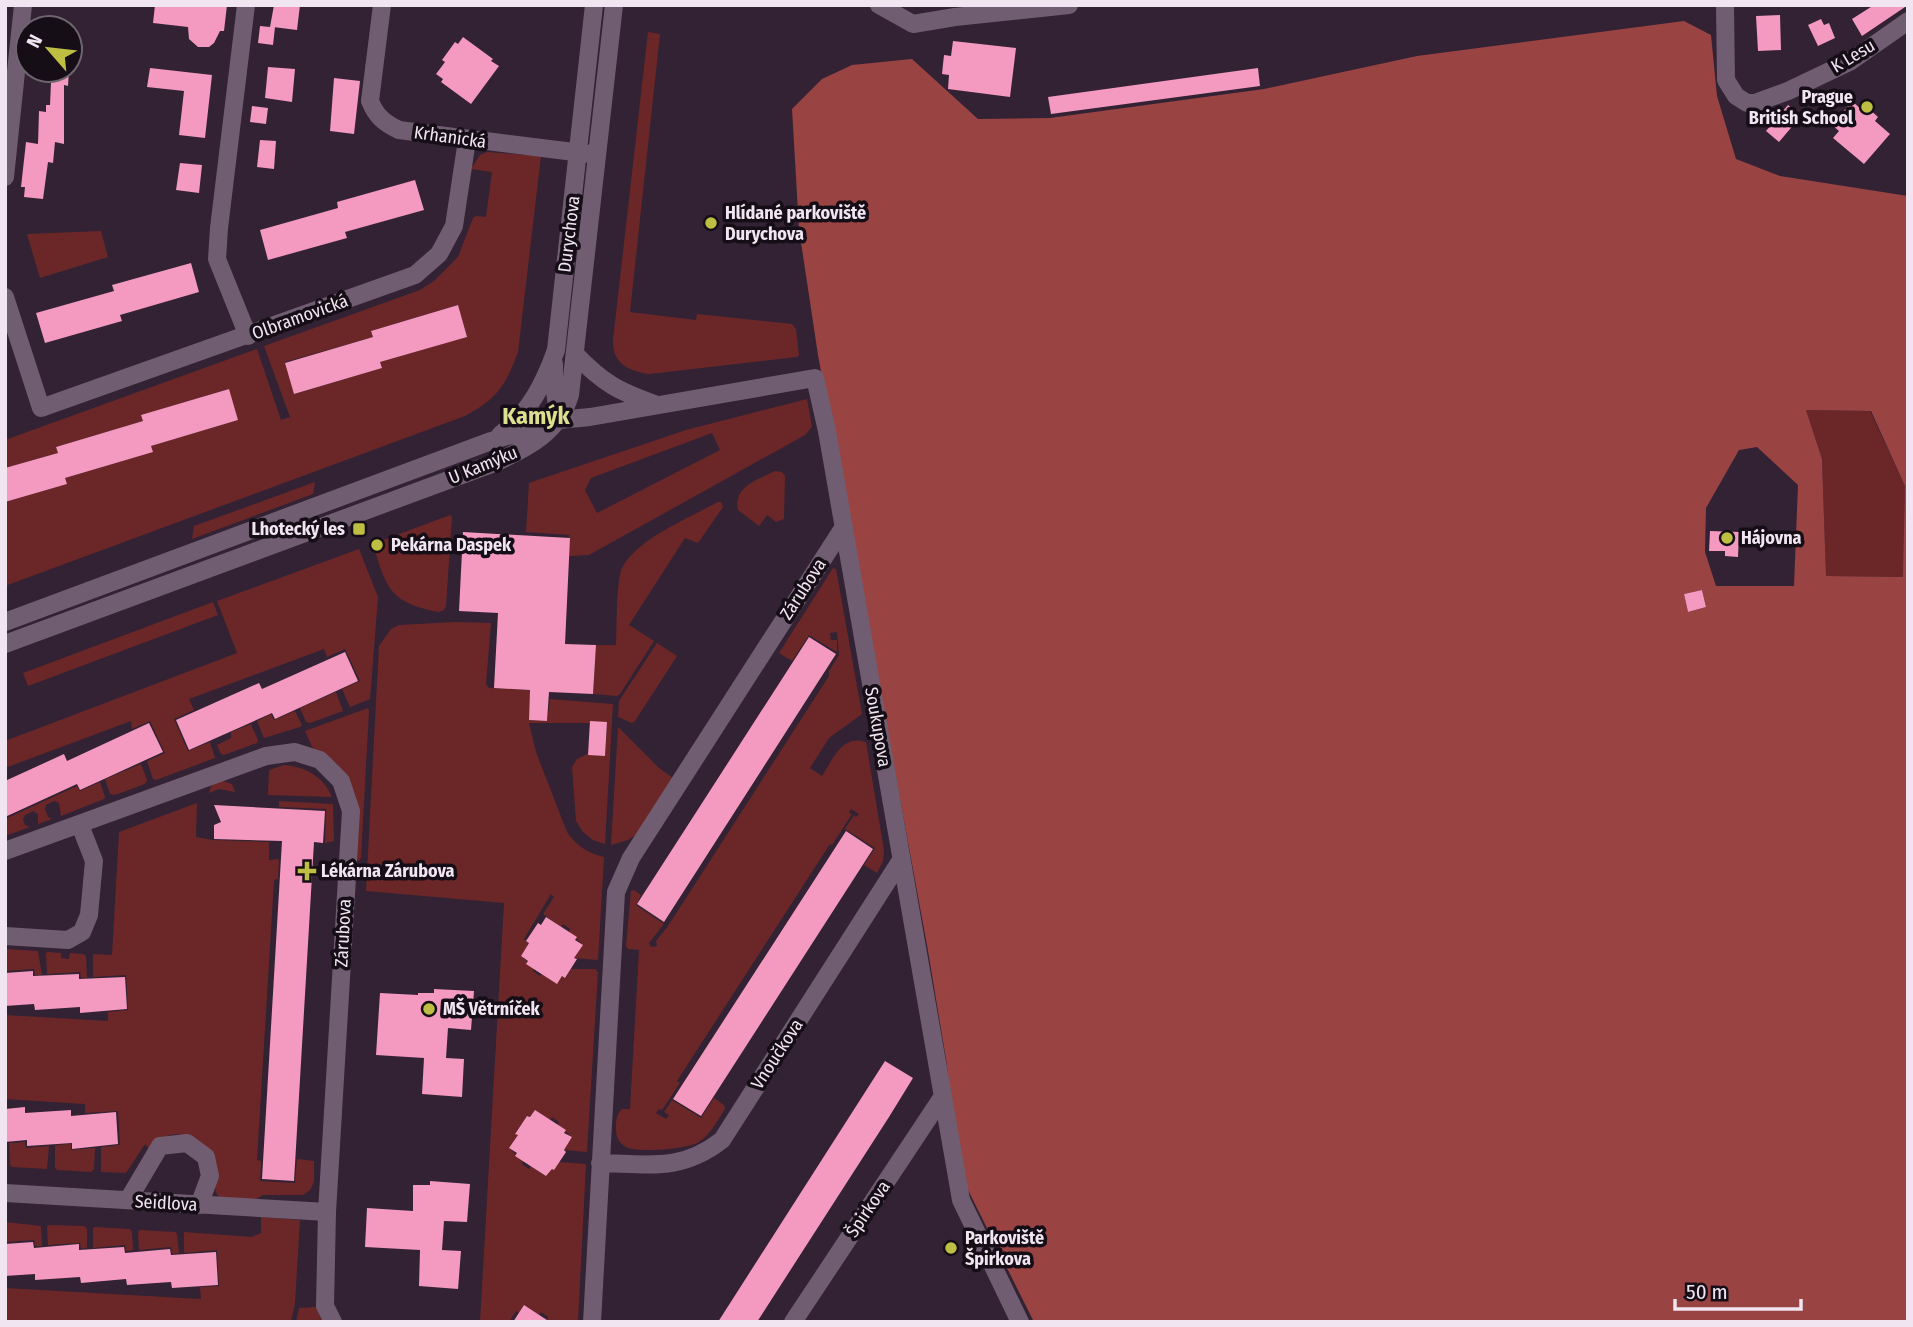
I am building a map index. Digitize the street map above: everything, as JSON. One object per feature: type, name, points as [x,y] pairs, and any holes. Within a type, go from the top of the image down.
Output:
[{"type":"street","points":[[5,177],[23,5]]},
{"type":"street","points":[[246,5],[217,259],[248,336]]},
{"type":"street","name":"Krhanická","points":[[382,5],[370,101],[376,114],[388,125],[399,130],[467,140],[588,153]]},
{"type":"street","name":"Durychova","points":[[559,420],[569,396],[575,354],[594,5]]},
{"type":"street","name":"Durychova","points":[[491,441],[506,430],[531,404],[556,350],[614,5]]},
{"type":"street","points":[[878,5],[913,24],[1069,5]]},
{"type":"street","name":"K Lesu","points":[[1725,5],[1726,80],[1741,100],[1755,103],[1788,91],[1851,61],[1908,21]]},
{"type":"street","name":"Olbramovická","points":[[5,297],[41,408],[415,275],[439,254],[454,226],[467,140]]},
{"type":"street","points":[[556,350],[554,384],[559,420]]},
{"type":"street","points":[[575,354],[606,383],[657,405]]},
{"type":"street","name":"Soukupova","points":[[559,420],[815,378],[827,431],[961,1200],[1020,1322]]},
{"type":"street","name":"U Kamýku","points":[[5,622],[491,441],[559,420]]},
{"type":"street","name":"U Kamýku","points":[[5,644],[497,461],[530,446],[559,420]]},
{"type":"street","name":"Zárubova","points":[[592,1322],[616,892],[631,858],[843,528]]},
{"type":"street","name":"Zárubova","points":[[5,852],[266,756],[295,752],[320,760],[341,781],[351,811],[327,1212],[325,1306],[333,1322]]},
{"type":"street","points":[[5,936],[68,940],[82,932],[89,915],[94,861],[80,825]]},
{"type":"street","name":"Vnoučkova","points":[[600,1163],[681,1163],[705,1154],[722,1140],[901,860]]},
{"type":"street","name":"Špirkova","points":[[793,1322],[943,1096]]},
{"type":"street","points":[[128,1200],[160,1146],[187,1143],[206,1157],[210,1176],[199,1205]]},
{"type":"street","name":"Seidlova","points":[[5,1193],[327,1212]]},
{"type":"shaded area","points":[[1684,21],[1711,35],[1717,96],[1736,159],[1780,176],[1908,196],[1908,1322],[1034,1322],[962,1178],[927,945],[818,355],[799,229],[792,109],[822,79],[852,65],[912,59],[978,119],[1050,118],[1264,89],[1417,56]],"holes":[[[1806,410],[1871,411],[1905,486],[1903,577],[1826,576],[1822,459]],[[1757,447],[1798,485],[1794,586],[1716,586],[1705,552],[1706,508],[1739,450]],[[1702,590],[1706,607],[1688,612],[1684,594]]]},
{"type":"shaded area","points":[[648,32],[660,34],[630,312],[696,320],[697,314],[792,324],[796,329],[797,357],[649,374],[628,368],[615,355],[613,340]]},
{"type":"shaded area","points":[[487,152],[541,156],[518,352],[509,374],[493,397],[465,416],[5,586],[5,502],[66,484],[65,478],[152,452],[151,446],[238,420],[228,389],[142,415],[143,421],[56,447],[58,453],[5,468],[5,440],[257,349],[281,420],[290,417],[264,346],[420,290],[434,281],[458,257],[473,218],[486,217],[492,172],[471,169],[480,155]],"holes":[[[457,305],[466,337],[380,362],[381,368],[295,394],[285,362],[373,337],[371,331]]]},
{"type":"shaded area","points":[[101,231],[108,257],[40,278],[27,234]]},
{"type":"shaded area","points":[[807,399],[812,427],[805,435],[589,555],[569,556],[569,535],[526,532],[529,483],[686,430]],"holes":[[[712,433],[720,450],[597,513],[585,490],[591,478]]]},
{"type":"shaded area","points":[[1806,410],[1870,411],[1905,486],[1904,577],[1826,576],[1822,459]]},
{"type":"shaded area","points":[[775,471],[782,472],[785,476],[784,519],[776,522],[767,515],[759,526],[738,510],[739,495],[748,485]]},
{"type":"shaded area","points":[[315,482],[313,494],[192,539],[194,526]]},
{"type":"shaded area","points":[[721,502],[723,507],[698,543],[685,538],[629,625],[654,641],[620,694],[593,694],[596,645],[616,645],[617,601],[620,574],[625,563],[634,552],[661,532]]},
{"type":"shaded area","points":[[450,515],[446,606],[439,612],[410,604],[393,591],[382,572],[373,544]]},
{"type":"shaded area","points":[[359,549],[378,597],[370,699],[350,707],[342,689],[360,681],[345,649],[327,657],[324,649],[189,699],[194,710],[174,719],[188,751],[210,742],[215,758],[153,779],[147,761],[165,753],[150,721],[132,729],[131,721],[5,768],[5,741],[237,653],[217,601]]},
{"type":"shaded area","points":[[833,568],[836,569],[862,714],[829,738],[810,768],[822,776],[845,744],[858,740],[866,742],[884,850],[883,861],[877,873],[864,865],[875,848],[845,829],[854,815],[856,817],[859,814],[851,809],[849,813],[852,814],[677,1081],[680,1083],[662,1110],[659,1109],[656,1113],[666,1119],[669,1115],[664,1112],[672,1100],[701,1118],[714,1098],[724,1105],[725,1109],[716,1123],[706,1136],[691,1145],[651,1150],[626,1147],[618,1140],[616,1126],[620,1111],[630,1109],[639,950],[628,949],[626,946],[631,891],[641,895],[636,905],[664,924],[649,943],[651,947],[657,946],[656,941],[829,676],[829,671],[839,655],[837,632],[830,633],[831,640],[837,640],[837,652],[809,635],[792,661],[779,653]]},
{"type":"shaded area","points":[[213,602],[218,615],[28,686],[23,673]]},
{"type":"shaded area","points":[[491,623],[486,684],[489,688],[530,690],[529,720],[547,721],[550,699],[613,704],[605,844],[593,840],[583,832],[576,821],[572,767],[577,759],[587,754],[605,756],[607,723],[529,723],[536,752],[567,832],[583,848],[604,857],[598,960],[574,958],[582,944],[569,932],[570,929],[563,924],[561,927],[543,914],[554,897],[551,894],[524,939],[529,943],[521,956],[534,968],[533,971],[557,983],[562,976],[566,977],[571,969],[595,969],[598,972],[587,1152],[564,1150],[572,1137],[558,1125],[559,1122],[552,1117],[550,1120],[535,1110],[515,1133],[518,1135],[509,1148],[523,1161],[522,1164],[529,1169],[531,1166],[546,1176],[559,1162],[586,1164],[578,1322],[550,1322],[541,1312],[539,1315],[524,1305],[509,1322],[480,1322],[504,903],[366,891],[379,646],[391,629],[399,625]]},
{"type":"shaded area","points":[[657,643],[677,656],[632,723],[618,717],[619,701]]},
{"type":"shaded area","points":[[336,692],[343,711],[306,722],[300,708]]},
{"type":"shaded area","points":[[368,708],[359,861],[355,860],[348,778],[337,764],[312,747],[305,731]]},
{"type":"shaded area","points":[[295,711],[302,725],[300,727],[264,738],[257,721],[271,714],[274,720]]},
{"type":"shaded area","points":[[251,724],[257,743],[221,754],[217,745],[231,738],[231,732]]},
{"type":"shaded area","points":[[618,727],[659,768],[673,778],[637,834],[611,845]]},
{"type":"shaded area","points":[[141,764],[147,780],[145,784],[115,795],[110,794],[105,779]]},
{"type":"shaded area","points":[[284,765],[300,768],[319,778],[332,797],[268,795],[269,770]]},
{"type":"shaded area","points":[[219,780],[232,784],[235,792],[219,789],[209,793],[211,786]]},
{"type":"shaded area","points":[[100,782],[104,799],[61,816],[59,803],[54,801],[46,805],[45,809],[48,817],[52,819],[38,824],[38,814],[33,811],[23,819],[25,825],[30,827],[5,836],[5,819],[77,786],[80,791]]},
{"type":"shaded area","points":[[279,801],[333,804],[334,841],[325,843],[326,809],[279,807]]},
{"type":"shaded area","points":[[197,803],[196,837],[269,842],[269,860],[279,859],[278,879],[274,880],[257,1160],[261,1161],[260,1181],[295,1183],[297,1159],[314,1161],[314,1182],[310,1190],[303,1195],[263,1195],[254,1200],[219,1197],[215,1189],[215,1169],[207,1150],[197,1140],[179,1134],[164,1137],[149,1149],[145,1144],[126,1173],[101,1172],[101,1147],[120,1145],[118,1111],[85,1113],[85,1104],[5,1099],[5,1015],[108,1021],[108,1012],[128,1010],[126,975],[93,977],[93,954],[112,955],[119,832]]},
{"type":"shaded area","points":[[5,949],[38,951],[42,975],[35,975],[34,969],[5,971]]},
{"type":"shaded area","points":[[48,952],[61,953],[61,958],[69,959],[70,953],[86,956],[87,978],[81,978],[80,972],[47,974]]},
{"type":"shaded area","points":[[25,1142],[26,1148],[49,1146],[47,1169],[10,1165],[9,1143]]},
{"type":"shaded area","points":[[71,1144],[71,1150],[95,1148],[94,1169],[91,1172],[57,1170],[55,1145]]},
{"type":"shaded area","points":[[261,1217],[300,1220],[295,1303],[291,1322],[5,1322],[5,1288],[201,1299],[200,1287],[219,1286],[217,1250],[184,1253],[184,1232],[252,1237],[261,1233]]},
{"type":"shaded area","points":[[5,1222],[41,1226],[42,1246],[35,1246],[34,1240],[5,1242]]},
{"type":"shaded area","points":[[49,1225],[84,1226],[87,1229],[87,1248],[81,1249],[80,1243],[48,1245]]},
{"type":"shaded area","points":[[94,1227],[130,1229],[133,1250],[126,1251],[125,1245],[93,1248]]},
{"type":"shaded area","points":[[140,1230],[175,1232],[179,1253],[172,1254],[171,1247],[139,1250]]},
{"type":"shaded area","points":[[316,1307],[322,1322],[296,1322],[299,1308]]},
{"type":"building","points":[[155,5],[227,5],[224,31],[220,31],[209,47],[198,47],[189,39],[188,27],[153,23]]},
{"type":"building","points":[[274,5],[300,5],[297,30],[275,27],[273,45],[258,43],[260,26],[270,27]]},
{"type":"building","points":[[1874,5],[1908,5],[1862,36],[1852,19]]},
{"type":"building","points":[[1780,15],[1781,50],[1758,51],[1756,16]]},
{"type":"building","points":[[1821,19],[1824,25],[1829,23],[1835,38],[1818,46],[1808,25]]},
{"type":"building","points":[[463,37],[499,66],[471,104],[441,82],[443,79],[436,74],[455,42],[458,44]]},
{"type":"building","points":[[953,41],[1016,48],[1010,97],[948,89],[949,75],[942,74],[944,55],[951,56]]},
{"type":"building","points":[[268,67],[295,69],[292,102],[265,98]]},
{"type":"building","points":[[150,68],[212,75],[205,138],[179,135],[184,91],[147,87]]},
{"type":"building","points":[[1258,68],[1260,86],[1051,114],[1048,97]]},
{"type":"building","points":[[334,78],[360,81],[354,134],[330,131]]},
{"type":"building","points":[[51,84],[68,84],[64,85],[64,144],[55,142],[53,163],[48,162],[43,199],[24,197],[25,187],[21,187],[26,142],[38,144],[39,111],[46,112],[46,105],[50,105]]},
{"type":"building","points":[[1852,101],[1862,110],[1866,106],[1878,117],[1875,121],[1890,134],[1864,164],[1833,138],[1839,131],[1832,125]]},
{"type":"building","points":[[1788,105],[1801,116],[1779,142],[1766,131]]},
{"type":"building","points":[[252,106],[268,108],[266,124],[250,122]]},
{"type":"building","points":[[260,140],[276,141],[274,169],[257,167]]},
{"type":"building","points":[[180,163],[202,165],[199,193],[176,190]]},
{"type":"building","points":[[415,180],[424,210],[345,232],[347,238],[268,260],[260,230],[338,208],[337,202]]},
{"type":"building","points":[[191,263],[199,292],[120,315],[122,321],[45,343],[36,313],[114,291],[112,285]]},
{"type":"building","points":[[458,305],[467,337],[380,362],[382,368],[294,394],[285,363],[373,337],[371,331]]},
{"type":"building","points":[[229,389],[238,420],[151,446],[153,452],[65,478],[67,484],[5,502],[5,468],[58,453],[56,447],[143,421],[141,415]]},
{"type":"building","name":"Hájovna","points":[[1710,531],[1739,532],[1738,557],[1725,556],[1725,551],[1709,551]]},
{"type":"building","points":[[463,532],[570,538],[565,644],[596,645],[593,694],[549,692],[547,721],[529,720],[530,690],[494,688],[498,613],[459,611]]},
{"type":"building","points":[[1702,590],[1706,607],[1688,612],[1684,594]]},
{"type":"building","points":[[809,637],[836,654],[664,922],[637,904]]},
{"type":"building","points":[[345,652],[358,681],[275,719],[272,713],[189,750],[176,720],[259,683],[262,689]]},
{"type":"building","points":[[590,721],[607,722],[605,756],[588,755]]},
{"type":"building","points":[[149,723],[163,752],[80,790],[77,784],[5,817],[5,781],[64,754],[67,761]]},
{"type":"building","points":[[214,805],[325,811],[323,843],[314,842],[294,1181],[262,1179],[282,841],[214,839],[214,825],[221,822]]},
{"type":"building","points":[[846,831],[873,849],[701,1116],[673,1099]]},
{"type":"building","points":[[546,917],[577,937],[575,940],[583,945],[565,978],[562,976],[557,984],[526,964],[528,961],[521,956],[529,943],[526,941],[538,923],[541,925]]},
{"type":"building","points":[[33,971],[33,976],[79,974],[79,979],[125,977],[127,1009],[80,1013],[80,1007],[35,1010],[34,1004],[5,1006],[5,973]]},
{"type":"building","points":[[434,989],[474,991],[471,1030],[448,1028],[446,1058],[464,1059],[462,1097],[422,1094],[424,1058],[376,1055],[380,993],[418,995],[434,993]]},
{"type":"building","points":[[885,1061],[913,1078],[889,1117],[757,1322],[718,1322]]},
{"type":"building","points":[[25,1107],[25,1113],[71,1110],[71,1116],[116,1112],[118,1144],[72,1149],[72,1143],[27,1146],[27,1140],[5,1142],[5,1109]]},
{"type":"building","points":[[535,1110],[566,1130],[564,1133],[572,1137],[554,1170],[546,1176],[515,1156],[517,1153],[509,1148],[527,1116],[530,1117]]},
{"type":"building","points":[[430,1181],[470,1184],[467,1222],[444,1221],[442,1250],[461,1251],[458,1289],[419,1286],[420,1250],[365,1247],[367,1208],[413,1211],[413,1185],[430,1185]]},
{"type":"building","points":[[33,1242],[34,1248],[79,1244],[79,1250],[124,1247],[125,1253],[170,1249],[171,1255],[216,1252],[218,1285],[172,1288],[171,1282],[127,1285],[126,1279],[81,1283],[80,1277],[35,1280],[35,1274],[5,1276],[5,1244]]},
{"type":"building","points":[[524,1305],[550,1322],[513,1322]]},
{"type":"place","name":"Prague British School","points":[[1867,107]]},
{"type":"place","name":"Hlídané parkoviště Durychova","points":[[711,223]]},
{"type":"place","name":"Lhotecký les","points":[[359,529]]},
{"type":"place","name":"Hájovna","points":[[1727,538]]},
{"type":"place","name":"Pekárna Daspek","points":[[377,545]]},
{"type":"place","name":"Lékárna Zárubova","points":[[307,871]]},
{"type":"place","name":"MŠ Větrníček","points":[[429,1009]]},
{"type":"place","name":"Parkoviště Špirkova","points":[[951,1248]]},
{"type":"district","name":"Kamýk","points":[[536,416]]}]
